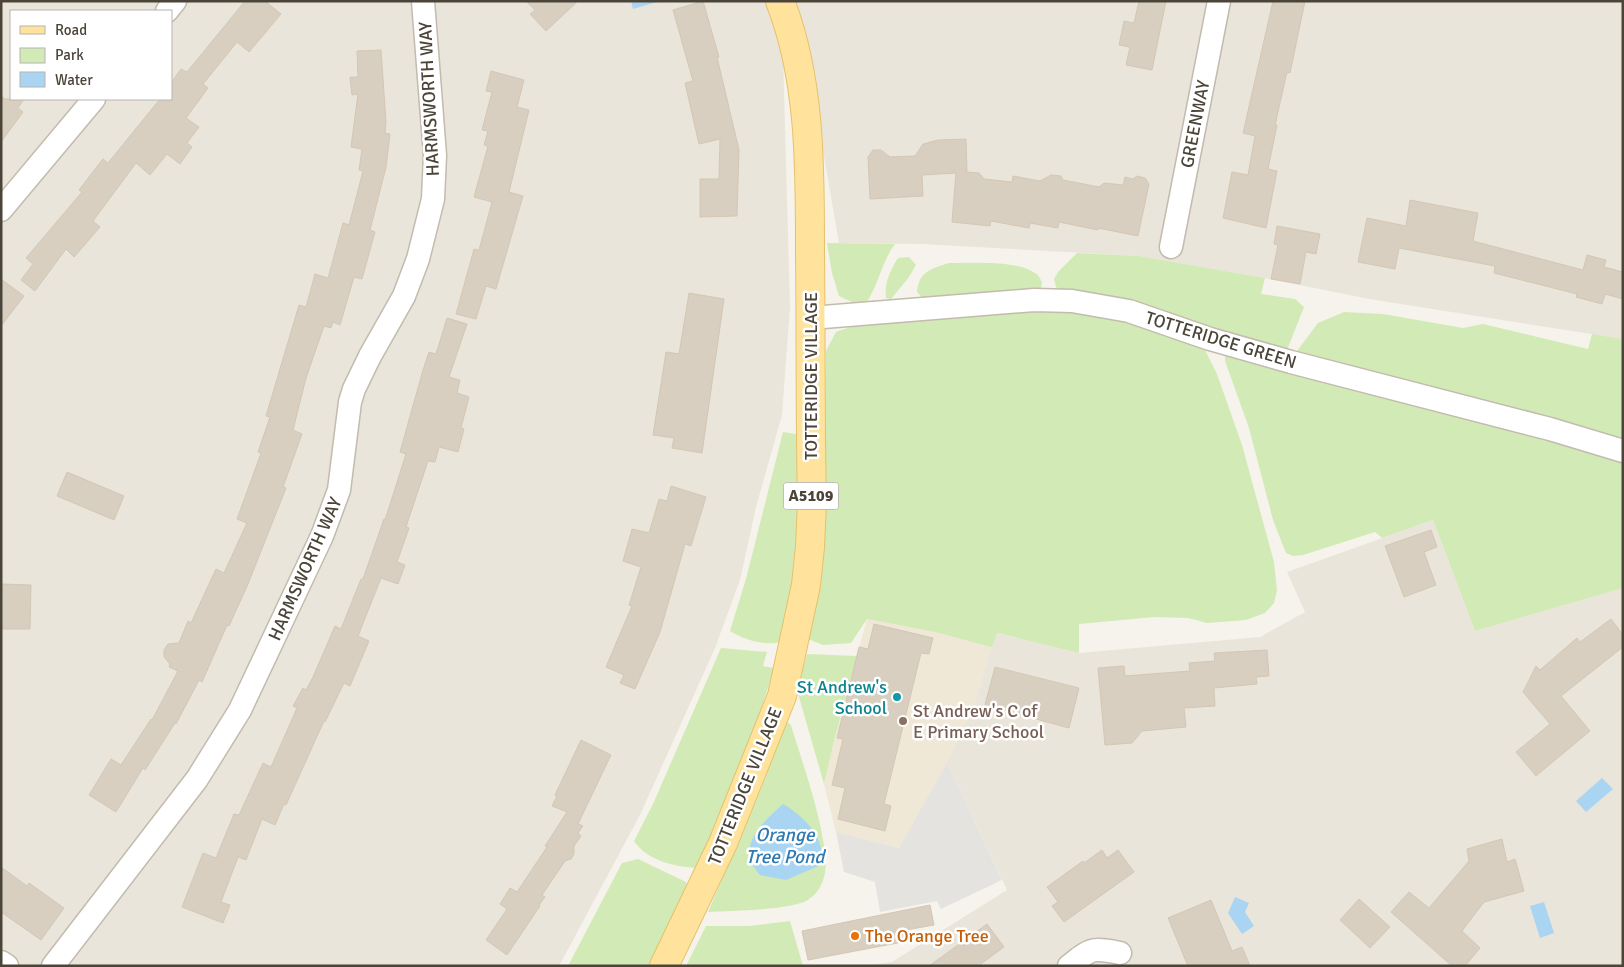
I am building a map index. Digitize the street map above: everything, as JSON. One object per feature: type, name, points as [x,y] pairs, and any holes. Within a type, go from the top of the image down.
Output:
[{"type":"main road","name":"TOTTERIDGE VILLAGE","points":[[664,966],[726,834],[782,696],[806,585],[812,502],[810,216],[806,116],[797,60],[780,1]]},
{"type":"street","name":"HARMSWORTH WAY","points":[[53,966],[202,772],[240,710],[322,536],[340,490],[350,402],[354,389],[370,356],[404,296],[418,259],[433,199],[435,155],[423,1]]},
{"type":"street","name":"GREENWAY","points":[[1171,248],[1219,1]]},
{"type":"street","points":[[1,210],[93,100]]},
{"type":"street","name":"TOTTERIDGE GREEN","points":[[811,318],[1034,300],[1072,301],[1129,311],[1210,339],[1291,362],[1550,429],[1623,451]]},
{"type":"street","points":[[1069,966],[1088,951],[1099,949],[1120,953]]},
{"type":"street","points":[[1,962],[7,966]]},
{"type":"shaded area","points":[[1,1],[1623,1],[1623,339],[1369,299],[1265,278],[1139,256],[922,244],[839,243],[812,87],[782,17],[790,308],[782,415],[756,507],[740,580],[715,648],[640,815],[559,966],[1,966]]},
{"type":"shaded area","points":[[1433,520],[1475,631],[1623,588],[1623,966],[866,966],[892,962],[1007,890],[947,762],[974,705],[996,633],[1079,653],[1260,637],[1305,612],[1287,572]]},
{"type":"shaded area","name":"St Andrew's C of E Primary School","points":[[867,619],[935,632],[991,647],[974,705],[947,762],[899,848],[836,832],[824,784]]},
{"type":"shaded area","points":[[947,762],[1002,880],[941,909],[937,901],[880,912],[875,882],[844,872],[836,832],[899,848]]},
{"type":"green space","points":[[827,243],[895,244],[867,302],[854,303],[839,296],[832,273]]},
{"type":"green space","points":[[1077,253],[1139,256],[1265,278],[1261,294],[1295,299],[1304,307],[1285,355],[1060,291],[1056,287],[1054,279],[1058,272]]},
{"type":"green space","points":[[909,257],[916,265],[891,299],[886,298],[887,282],[895,263],[898,258]]},
{"type":"green space","points":[[949,263],[994,263],[1017,266],[1038,275],[1042,282],[1041,289],[1035,293],[922,297],[917,292],[923,275],[931,269]]},
{"type":"green space","points":[[1063,311],[1107,314],[1204,348],[1217,374],[1242,445],[1274,562],[1277,591],[1274,603],[1265,613],[1246,620],[1207,623],[1188,618],[1154,617],[1079,624],[1079,653],[997,633],[991,647],[935,632],[867,619],[851,643],[823,645],[808,639],[821,575],[825,532],[823,498],[826,351],[836,332],[870,320]]},
{"type":"green space","points":[[1344,312],[1383,314],[1463,328],[1483,324],[1588,349],[1592,334],[1623,339],[1623,444],[1298,357],[1297,351],[1318,323]]},
{"type":"green space","points":[[1225,353],[1623,458],[1623,588],[1475,631],[1433,520],[1382,538],[1375,532],[1303,555],[1293,556],[1286,553],[1273,520],[1249,428],[1225,361]]},
{"type":"green space","points":[[783,432],[796,434],[799,512],[795,564],[781,642],[761,643],[730,631],[746,579]]},
{"type":"green space","points":[[721,648],[767,652],[763,666],[774,668],[758,719],[739,769],[698,868],[663,862],[646,854],[634,841],[653,804]]},
{"type":"green space","points":[[807,654],[857,656],[824,784],[797,690]]},
{"type":"green space","points":[[785,720],[791,725],[815,803],[826,863],[823,881],[813,896],[798,904],[758,910],[708,912],[765,779]]},
{"type":"green space","points":[[638,859],[686,882],[687,886],[666,935],[648,966],[568,966],[622,863]]},
{"type":"green space","points":[[790,921],[803,966],[686,966],[706,926],[749,926]]},
{"type":"water","points":[[631,1],[657,1],[657,2],[633,9]]},
{"type":"water","points":[[1602,778],[1613,789],[1586,812],[1576,801]]},
{"type":"water","name":"Orange Tree Pond","points":[[783,804],[799,815],[812,829],[821,846],[822,855],[821,865],[786,880],[760,875],[752,865],[750,852],[754,836],[771,815]]},
{"type":"water","points":[[1235,897],[1249,903],[1245,912],[1254,926],[1242,934],[1228,913]]},
{"type":"water","points":[[1544,902],[1554,933],[1540,938],[1530,906]]},
{"type":"building","points":[[245,1],[265,1],[281,14],[249,52],[237,42],[203,84],[208,88],[186,118],[199,127],[187,143],[192,147],[180,164],[167,154],[150,175],[136,163],[93,221],[100,227],[74,257],[66,249],[35,291],[21,280],[33,264],[26,258],[82,192],[79,190],[103,159],[108,163],[159,100],[172,100],[172,82],[181,69],[187,72]]},
{"type":"building","points":[[526,1],[578,1],[546,31],[530,14],[535,10]]},
{"type":"building","points":[[703,1],[719,57],[717,57],[739,150],[737,216],[700,217],[700,179],[719,179],[720,139],[699,144],[685,83],[693,81],[673,10]]},
{"type":"building","points":[[1139,1],[1166,1],[1152,70],[1126,65],[1130,47],[1119,45],[1124,21],[1134,23]]},
{"type":"building","points":[[1273,1],[1305,1],[1290,73],[1287,72],[1275,125],[1277,125],[1268,169],[1277,171],[1266,228],[1223,218],[1232,172],[1248,175],[1255,136],[1243,133]]},
{"type":"building","points":[[381,50],[386,122],[385,133],[390,134],[386,167],[370,230],[375,232],[362,279],[354,277],[340,325],[333,322],[331,328],[324,326],[306,378],[293,430],[302,434],[283,487],[286,488],[248,584],[229,626],[227,625],[202,682],[199,680],[176,724],[145,770],[143,768],[116,812],[89,795],[111,759],[121,765],[152,720],[178,671],[169,667],[170,664],[164,657],[164,650],[168,644],[179,643],[188,621],[191,623],[216,569],[224,573],[247,523],[237,519],[261,453],[258,452],[270,417],[266,416],[299,305],[306,307],[315,274],[328,278],[343,223],[349,225],[363,171],[359,170],[362,149],[351,147],[358,94],[352,95],[350,77],[358,77],[357,51]]},
{"type":"building","points":[[491,71],[524,80],[517,107],[529,110],[509,192],[523,196],[496,289],[486,286],[476,319],[456,314],[474,249],[479,250],[492,202],[474,197],[488,146],[484,145],[488,131],[482,130],[492,92],[486,91]]},
{"type":"building","points":[[1,96],[10,100],[23,100],[18,108],[23,112],[1,142]]},
{"type":"building","points":[[966,139],[967,172],[979,173],[984,179],[1012,182],[1013,176],[1040,181],[1051,175],[1061,176],[1063,180],[1099,187],[1104,183],[1123,185],[1125,177],[1133,179],[1137,176],[1145,178],[1149,184],[1138,236],[1059,222],[1058,228],[1030,223],[1029,228],[991,221],[990,226],[952,222],[956,173],[922,175],[923,196],[870,199],[868,157],[873,150],[881,150],[890,157],[915,156],[923,144],[938,140]]},
{"type":"building","points":[[1410,200],[1478,213],[1473,241],[1583,270],[1587,255],[1606,260],[1604,267],[1623,272],[1623,299],[1605,294],[1602,304],[1576,297],[1577,294],[1494,273],[1495,266],[1399,248],[1395,269],[1358,262],[1367,218],[1406,226]]},
{"type":"building","points":[[1277,226],[1320,234],[1316,254],[1306,252],[1300,284],[1271,279],[1278,245],[1274,244]]},
{"type":"building","points":[[1,279],[24,296],[1,326]]},
{"type":"building","points":[[689,293],[724,299],[702,453],[672,448],[674,438],[653,435],[666,352],[679,354]]},
{"type":"building","points":[[447,318],[467,324],[449,377],[460,380],[457,393],[469,397],[461,428],[464,429],[458,452],[439,447],[435,462],[428,461],[406,527],[409,528],[397,562],[405,565],[398,584],[381,578],[358,636],[369,641],[350,686],[344,683],[275,825],[262,819],[246,860],[238,857],[221,902],[230,905],[223,923],[182,907],[203,853],[216,858],[234,814],[239,815],[263,763],[271,767],[297,708],[293,706],[303,688],[306,690],[313,677],[335,626],[341,629],[361,579],[363,579],[385,520],[406,454],[400,452],[423,370],[429,352],[436,354]]},
{"type":"building","points":[[67,472],[124,496],[114,520],[57,496]]},
{"type":"building","points":[[671,486],[706,497],[691,546],[685,544],[660,632],[635,689],[620,683],[624,675],[606,667],[632,606],[629,605],[641,567],[623,561],[632,529],[649,533],[659,499],[667,501]]},
{"type":"building","points":[[1431,530],[1437,547],[1424,552],[1436,585],[1404,597],[1385,546]]},
{"type":"building","points":[[1,584],[31,585],[30,629],[1,629]]},
{"type":"building","points":[[1611,619],[1623,635],[1623,647],[1561,696],[1590,731],[1536,776],[1516,752],[1550,724],[1523,692],[1536,666],[1540,670],[1577,638],[1580,642]]},
{"type":"building","name":"St Andrew's School","points":[[874,624],[933,638],[929,654],[921,653],[884,804],[891,806],[885,831],[838,819],[845,788],[832,785],[843,739],[837,738],[859,647],[868,649]]},
{"type":"building","points":[[1267,650],[1269,676],[1256,677],[1257,684],[1214,688],[1215,706],[1184,708],[1186,727],[1142,731],[1132,743],[1105,745],[1098,668],[1124,666],[1125,676],[1190,671],[1189,663],[1215,661],[1214,653]]},
{"type":"building","points":[[995,667],[1079,688],[1069,728],[985,705]]},
{"type":"building","points":[[581,740],[611,755],[578,824],[583,826],[578,833],[581,836],[574,846],[574,854],[571,859],[565,861],[542,895],[545,897],[540,906],[507,955],[486,940],[507,909],[500,904],[510,888],[517,892],[547,847],[545,846],[567,812],[552,806],[557,796],[555,795]]},
{"type":"building","points":[[1502,839],[1507,862],[1515,859],[1524,891],[1484,902],[1462,931],[1480,948],[1465,966],[1452,966],[1391,912],[1409,892],[1429,908],[1469,861],[1467,849]]},
{"type":"building","points":[[1102,850],[1107,858],[1118,850],[1134,872],[1064,922],[1052,906],[1058,902],[1047,887]]},
{"type":"building","points":[[1,867],[27,886],[29,883],[64,908],[41,940],[1,912]]},
{"type":"building","points":[[1359,899],[1390,927],[1370,948],[1340,920]]},
{"type":"building","points":[[1211,900],[1232,951],[1242,947],[1250,966],[1188,966],[1168,918]]},
{"type":"building","name":"The Orange Tree","points":[[930,905],[934,925],[906,930],[908,941],[808,960],[802,931]]},
{"type":"building","points":[[987,924],[1004,947],[978,966],[929,966]]},
{"type":"place","name":"St Andrew's School","points":[[897,697]]},
{"type":"place","name":"St Andrew's C of E Primary School","points":[[903,721]]},
{"type":"place","name":"The Orange Tree","points":[[855,936]]}]
